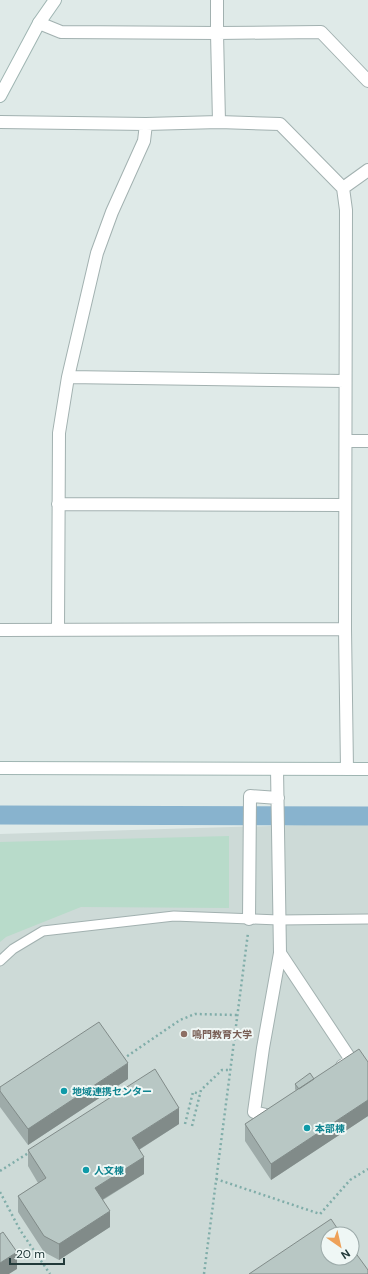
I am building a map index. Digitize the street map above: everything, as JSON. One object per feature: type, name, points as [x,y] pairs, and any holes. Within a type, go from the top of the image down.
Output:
[{"type":"street","points":[[0,96],[40,22],[55,0]]},
{"type":"street","points":[[217,0],[216,34],[219,122]]},
{"type":"street","points":[[40,22],[61,32],[216,34],[321,32],[368,81]]},
{"type":"street","points":[[0,122],[146,124],[219,122],[280,124],[343,188],[346,210],[345,629],[347,769]]},
{"type":"street","points":[[58,630],[59,433],[68,377],[97,253],[112,212],[144,141],[146,124]]},
{"type":"street","points":[[343,188],[368,170]]},
{"type":"street","points":[[68,377],[345,381]]},
{"type":"street","points":[[346,441],[368,441]]},
{"type":"street","points":[[58,504],[345,505]]},
{"type":"street","points":[[0,630],[345,629]]},
{"type":"street","points":[[0,768],[368,769]]},
{"type":"street","points":[[277,769],[280,953],[263,1048],[254,1112],[270,1116],[283,1107]]},
{"type":"street","points":[[250,919],[250,796],[278,800]]},
{"type":"street","points":[[280,953],[351,1060],[333,1072]]},
{"type":"lane","points":[[0,961],[13,949],[43,931],[174,916],[279,920],[368,919]]},
{"type":"path","points":[[204,1274],[250,919]]},
{"type":"path","points":[[122,1059],[180,1020],[195,1014],[237,1015]]},
{"type":"path","points":[[192,1126],[200,1090],[222,1070],[230,1070]]},
{"type":"path","points":[[185,1124],[193,1092],[200,1094]]},
{"type":"path","points":[[0,1171],[32,1151]]},
{"type":"path","points":[[216,1179],[320,1214],[350,1180],[368,1169]]},
{"type":"path","points":[[0,1192],[20,1230],[50,1274]]},
{"type":"shaded area","name":"鳴門教育大学","points":[[368,823],[368,1274],[0,1274],[0,834]]},
{"type":"green space","points":[[229,836],[229,908],[81,907],[6,937],[0,942],[0,842]]},
{"type":"building","name":"地域連携センター","points":[[99,1022],[128,1063],[28,1129],[0,1091],[0,1087]]},
{"type":"building","name":"本部棟","points":[[359,1049],[368,1062],[368,1100],[271,1164],[245,1124]]},
{"type":"building","name":"人文棟","points":[[155,1069],[179,1108],[132,1138],[144,1157],[95,1188],[110,1211],[59,1244],[44,1236],[18,1196],[46,1178],[28,1150]]},
{"type":"building","points":[[310,1073],[314,1079],[299,1089],[295,1084]]},
{"type":"building","points":[[331,1219],[336,1226],[321,1226]]},
{"type":"building","points":[[320,1226],[320,1266],[360,1266],[360,1259],[368,1270],[368,1274],[249,1274]]},
{"type":"building","points":[[3,1232],[17,1252],[0,1263],[0,1234]]},
{"type":"waterway","points":[[0,815],[368,816]]},
{"type":"place","name":"鳴門教育大学","points":[[184,1034]]},
{"type":"place","name":"地域連携センター","points":[[64,1091]]},
{"type":"place","name":"本部棟","points":[[307,1128]]},
{"type":"place","name":"人文棟","points":[[86,1170]]}]
